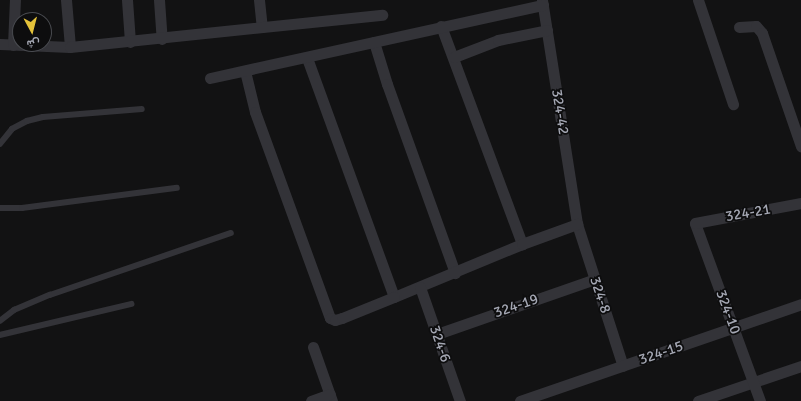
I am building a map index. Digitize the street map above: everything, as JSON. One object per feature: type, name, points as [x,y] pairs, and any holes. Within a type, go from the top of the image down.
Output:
[{"type":"street","points":[[14,12],[15,0]]},
{"type":"street","points":[[66,0],[70,47]]},
{"type":"street","points":[[127,0],[130,42]]},
{"type":"street","points":[[159,0],[162,40]]},
{"type":"street","points":[[260,0],[262,27]]},
{"type":"street","points":[[698,0],[733,104]]},
{"type":"street","points":[[210,78],[307,58],[542,2]]},
{"type":"street","name":"324-42","points":[[542,2],[577,224]]},
{"type":"street","points":[[52,46],[70,47],[162,40],[262,27],[382,15]]},
{"type":"street","points":[[441,26],[454,57],[522,244]]},
{"type":"street","points":[[740,27],[756,26],[762,33],[801,146]]},
{"type":"street","points":[[454,57],[498,40],[547,30]]},
{"type":"street","points":[[374,42],[387,84],[455,273]]},
{"type":"street","points":[[0,44],[12,45]]},
{"type":"street","points":[[307,58],[394,297]]},
{"type":"street","points":[[245,71],[255,112],[330,318],[335,320],[342,318],[455,273],[522,244],[577,224]]},
{"type":"street","name":"324-21","points":[[695,222],[801,203]]},
{"type":"street","name":"324-10","points":[[695,222],[760,401]]},
{"type":"street","name":"324-8","points":[[577,224],[623,366]]},
{"type":"street","name":"324-19","points":[[437,334],[595,279]]},
{"type":"street","name":"324-6","points":[[420,287],[460,401]]},
{"type":"street","name":"324-15","points":[[520,401],[801,304]]},
{"type":"street","points":[[311,401],[331,398],[313,347]]},
{"type":"street","points":[[698,401],[801,366]]},
{"type":"lane","points":[[0,144],[12,129],[27,121],[44,117],[142,109]]},
{"type":"lane","points":[[0,208],[22,208],[178,188]]},
{"type":"lane","points":[[0,321],[14,310],[50,295],[231,233]]},
{"type":"lane","points":[[0,336],[131,304]]}]
